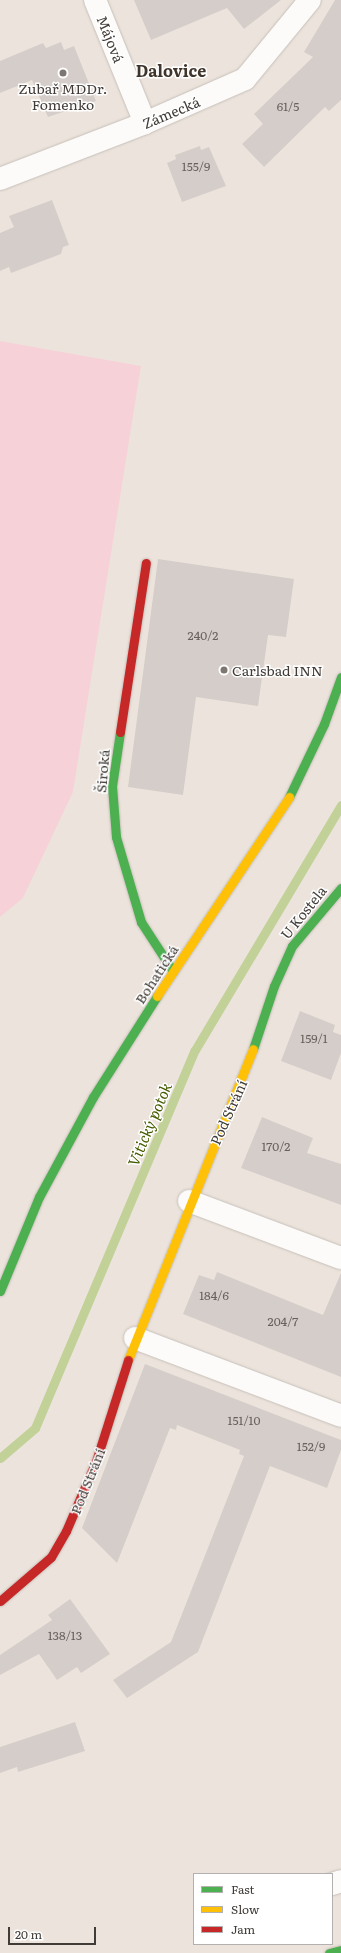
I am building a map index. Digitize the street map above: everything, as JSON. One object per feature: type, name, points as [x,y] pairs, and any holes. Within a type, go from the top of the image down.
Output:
[{"type":"main road","name":"Široká","points":[[146,563],[112,786],[116,837],[142,922],[173,971]]},
{"type":"main road","name":"Bohatická","points":[[0,1291],[39,1197],[82,1117],[173,971],[284,808],[324,724],[341,677]]},
{"type":"main road","name":"U Kostela","points":[[262,1021],[292,946],[341,888]]},
{"type":"main road","name":"Pod Strání","points":[[0,1600],[51,1557],[66,1531],[96,1461],[134,1338],[189,1201],[244,1076],[262,1021]]},
{"type":"main road","points":[[328,1953],[341,1950]]},
{"type":"street","name":"Májová","points":[[96,0],[145,123]]},
{"type":"street","name":"Zámecká","points":[[0,180],[145,123],[245,79],[310,0]]},
{"type":"street","points":[[189,1201],[341,1258]]},
{"type":"street","points":[[134,1338],[341,1416]]},
{"type":"shaded area","points":[[0,341],[141,366],[73,792],[23,898],[0,917]]},
{"type":"building","points":[[134,0],[281,0],[244,29],[227,8],[151,40]]},
{"type":"building","points":[[335,0],[341,0],[341,100],[329,111],[325,107],[264,167],[242,144],[263,124],[254,114],[313,57],[304,52]]},
{"type":"building","name":"Zubař MDDr. Fomenko","points":[[61,42],[64,50],[74,46],[96,101],[48,117],[32,80],[0,93],[0,61],[43,43],[46,48]]},
{"type":"building","points":[[200,146],[201,150],[209,147],[226,186],[182,202],[167,163],[176,159],[175,155]]},
{"type":"building","points":[[52,200],[69,245],[63,247],[61,254],[11,273],[9,267],[0,271],[0,233],[14,227],[9,216]]},
{"type":"building","points":[[158,559],[294,579],[286,637],[268,635],[258,706],[196,697],[183,795],[128,787]]},
{"type":"building","points":[[300,1011],[335,1025],[333,1032],[341,1035],[341,1053],[331,1080],[281,1061]]},
{"type":"building","points":[[262,1117],[313,1138],[307,1153],[341,1164],[341,1205],[241,1168]]},
{"type":"building","points":[[217,1272],[323,1315],[341,1273],[341,1377],[183,1314],[199,1275],[214,1280]]},
{"type":"building","points":[[145,1364],[341,1440],[341,1450],[327,1488],[270,1466],[198,1652],[127,1698],[113,1680],[171,1642],[244,1456],[239,1454],[240,1450],[177,1425],[176,1430],[170,1428],[117,1563],[82,1528]]},
{"type":"building","points":[[70,1599],[110,1654],[81,1673],[77,1667],[57,1680],[39,1654],[0,1675],[0,1655],[52,1620],[48,1615]]},
{"type":"building","points":[[75,1722],[85,1751],[18,1772],[17,1767],[0,1773],[0,1747]]},
{"type":"waterway","name":"Vitický potok","points":[[0,1458],[35,1428],[195,1050],[341,805]]},
{"type":"traffic: fast","points":[[289,797],[324,724],[341,677]]},
{"type":"traffic: fast","points":[[120,732],[112,786],[116,837],[141,922],[173,971]]},
{"type":"traffic: fast","points":[[253,1049],[274,986],[292,946],[341,888]]},
{"type":"traffic: fast","points":[[0,1291],[39,1197],[93,1097],[157,996]]},
{"type":"traffic: fast","points":[[329,1953],[341,1950]]},
{"type":"traffic: slow","points":[[157,996],[289,797]]},
{"type":"traffic: slow","points":[[128,1360],[253,1049]]},
{"type":"traffic: jam","points":[[120,732],[146,563]]},
{"type":"traffic: jam","points":[[0,1601],[51,1557],[66,1531],[96,1461],[128,1360]]},
{"type":"place","name":"Zubař MDDr. Fomenko","points":[[63,73]]},
{"type":"place","name":"Carlsbad INN","points":[[224,670]]},
{"type":"district","name":"Dalovice","points":[[171,70]]}]
